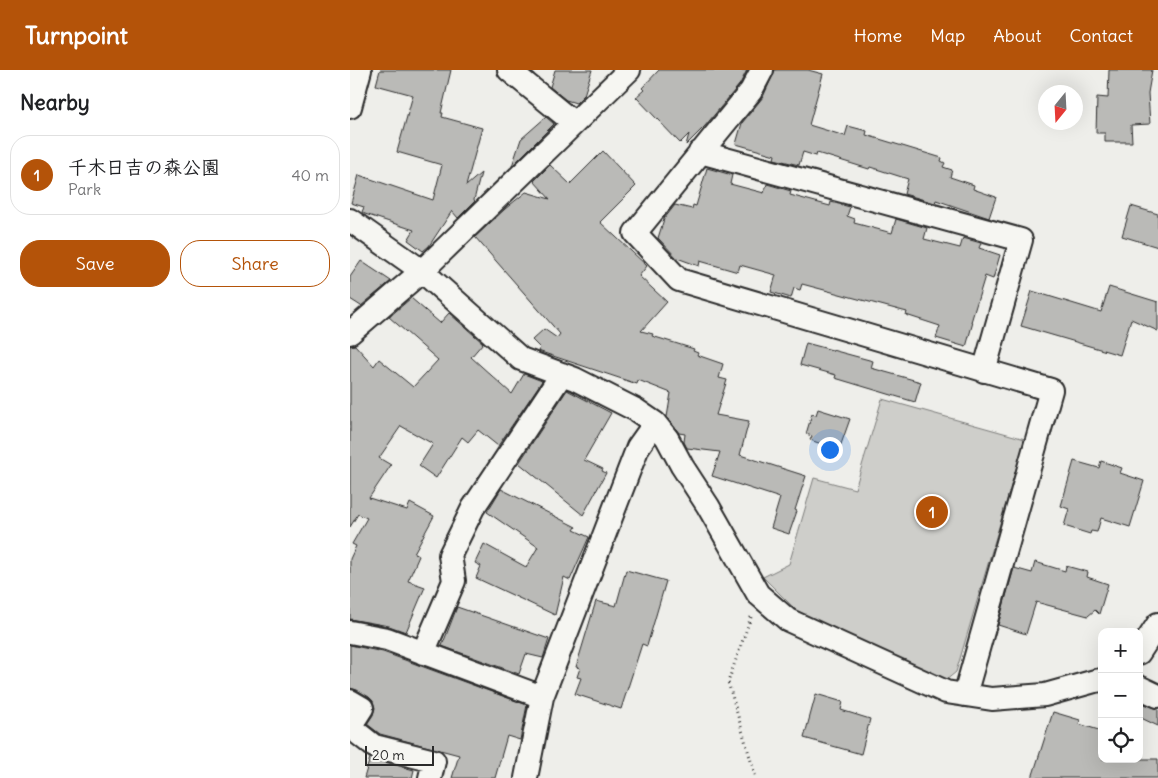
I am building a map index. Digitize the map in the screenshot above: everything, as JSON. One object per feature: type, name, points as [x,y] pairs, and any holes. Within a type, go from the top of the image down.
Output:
[{"type":"street","points":[[350,107],[360,70]]},
{"type":"street","points":[[509,70],[574,123]]},
{"type":"street","points":[[350,333],[422,271],[630,70]]},
{"type":"street","points":[[762,70],[751,91],[635,233],[679,280],[1050,390],[965,695]]},
{"type":"street","points":[[700,152],[1021,240],[984,371]]},
{"type":"street","points":[[350,220],[422,271],[520,359],[575,379],[636,410],[655,423],[667,438],[682,466],[708,506],[758,594],[788,620],[946,692],[992,699],[1045,694],[1098,681]]},
{"type":"street","points":[[423,653],[454,581],[450,555],[473,508],[562,374]]},
{"type":"street","points":[[526,778],[542,697],[638,447],[655,423]]},
{"type":"street","points":[[1143,647],[1158,624]]},
{"type":"street","points":[[350,632],[387,639],[542,697]]},
{"type":"street","points":[[1143,688],[1158,696]]},
{"type":"street","points":[[350,702],[362,708],[350,727],[374,746],[434,761],[430,778]]},
{"type":"path","points":[[756,778],[728,682],[758,594]]},
{"type":"shaded area","points":[[882,399],[1025,439],[956,672],[945,681],[802,616],[763,577],[789,564],[814,478],[855,489]]},
{"type":"building","points":[[380,70],[451,70],[441,113],[443,113],[442,117],[482,128],[466,186],[481,173],[475,201],[458,218],[452,211],[429,246],[423,251],[408,240],[414,230],[365,214],[362,212],[364,207],[351,203],[359,175],[433,200],[442,165],[397,152],[413,95],[376,85]]},
{"type":"building","points":[[555,70],[592,70],[584,95],[576,103],[566,100],[550,87]]},
{"type":"building","points":[[659,70],[747,70],[740,84],[705,126],[686,145],[689,134],[680,143],[636,97],[644,90],[642,88]]},
{"type":"building","points":[[775,70],[808,70],[823,74],[809,125],[845,136],[848,126],[867,131],[866,135],[942,158],[941,161],[945,163],[943,167],[952,170],[950,177],[974,185],[973,189],[996,197],[989,218],[936,200],[935,203],[904,194],[908,179],[870,167],[869,169],[817,153],[816,156],[803,152],[799,165],[774,159],[775,155],[736,144],[742,123],[763,97]]},
{"type":"building","points":[[1109,70],[1152,70],[1148,93],[1150,124],[1131,125],[1132,142],[1105,142],[1105,133],[1096,133],[1097,97],[1108,98]]},
{"type":"building","points":[[546,117],[554,124],[512,166],[521,139]]},
{"type":"building","points":[[603,151],[636,186],[600,222],[647,266],[639,276],[667,302],[641,331],[694,349],[693,351],[698,353],[697,355],[723,364],[719,378],[727,380],[716,415],[749,421],[740,455],[806,476],[789,534],[771,528],[780,498],[712,476],[720,452],[687,448],[684,442],[685,434],[679,433],[667,417],[671,393],[638,380],[637,384],[538,351],[540,348],[532,340],[544,329],[557,338],[560,334],[475,237],[526,192],[550,199],[534,181],[550,165],[570,184]]},
{"type":"building","points":[[707,168],[732,175],[730,184],[764,193],[767,184],[791,191],[790,195],[830,206],[831,202],[850,207],[847,216],[855,219],[854,223],[892,233],[896,219],[927,228],[924,239],[960,248],[963,238],[981,243],[979,248],[1000,255],[993,279],[985,276],[971,322],[973,322],[966,347],[936,338],[940,326],[906,315],[907,312],[802,284],[800,290],[794,288],[791,298],[771,292],[776,275],[740,265],[738,272],[700,261],[699,266],[677,258],[658,238],[664,219],[675,205],[692,209],[693,205],[696,206]]},
{"type":"building","points":[[1131,206],[1158,214],[1158,247],[1122,236]]},
{"type":"building","points":[[361,261],[391,281],[361,306],[350,299],[350,277]]},
{"type":"building","points":[[1109,287],[1158,302],[1158,331],[1131,319],[1120,355],[1021,326],[1032,291],[1101,312]]},
{"type":"building","points":[[411,298],[440,323],[449,313],[483,343],[471,357],[512,394],[524,374],[542,381],[498,446],[478,430],[468,442],[462,437],[436,478],[419,466],[433,444],[401,426],[379,458],[391,465],[369,498],[407,510],[410,503],[434,516],[414,553],[419,556],[408,581],[425,587],[406,632],[389,626],[350,619],[350,559],[356,546],[352,544],[367,518],[358,514],[350,527],[350,346],[355,345],[374,366],[379,359],[413,387],[438,360],[389,317]]},
{"type":"building","points":[[806,343],[873,361],[871,368],[921,382],[915,402],[835,378],[836,375],[800,365]]},
{"type":"building","points":[[567,390],[611,413],[584,460],[603,469],[602,471],[606,473],[583,515],[519,463]]},
{"type":"building","points":[[818,409],[850,419],[839,450],[810,440],[812,436],[806,434],[812,414],[816,415]]},
{"type":"building","points":[[1074,461],[1099,468],[1101,461],[1122,468],[1120,473],[1144,481],[1130,527],[1101,518],[1097,532],[1091,531],[1090,534],[1064,526],[1069,509],[1061,506]]},
{"type":"building","points":[[501,489],[576,527],[574,530],[589,537],[570,580],[564,577],[555,615],[476,578],[481,566],[475,563],[484,544],[526,567],[538,547],[487,512]]},
{"type":"building","points":[[1035,562],[1065,571],[1066,566],[1088,572],[1087,577],[1108,584],[1099,614],[1095,610],[1088,616],[1036,602],[1026,634],[998,625],[1014,568],[1032,573]]},
{"type":"building","points":[[626,570],[666,581],[647,646],[642,644],[621,709],[575,694],[581,678],[577,677],[580,668],[576,667],[596,601],[616,606]]},
{"type":"building","points":[[457,607],[549,639],[543,658],[526,654],[519,674],[442,646]]},
{"type":"building","points":[[350,645],[383,652],[527,705],[520,740],[507,736],[495,778],[452,778],[459,755],[380,734],[367,724],[375,708],[373,701],[369,697],[350,688]]},
{"type":"building","points":[[816,694],[843,702],[841,710],[870,719],[861,754],[804,738]]},
{"type":"building","points":[[1143,703],[1158,709],[1158,726],[1143,719]]},
{"type":"building","points":[[1053,712],[1080,720],[1079,724],[1098,730],[1098,763],[1143,763],[1143,759],[1158,759],[1158,778],[1032,778]]},
{"type":"building","points":[[370,758],[414,770],[412,778],[364,778]]},
{"type":"place","name":"千木日吉の森公園","points":[[932,512]]}]
